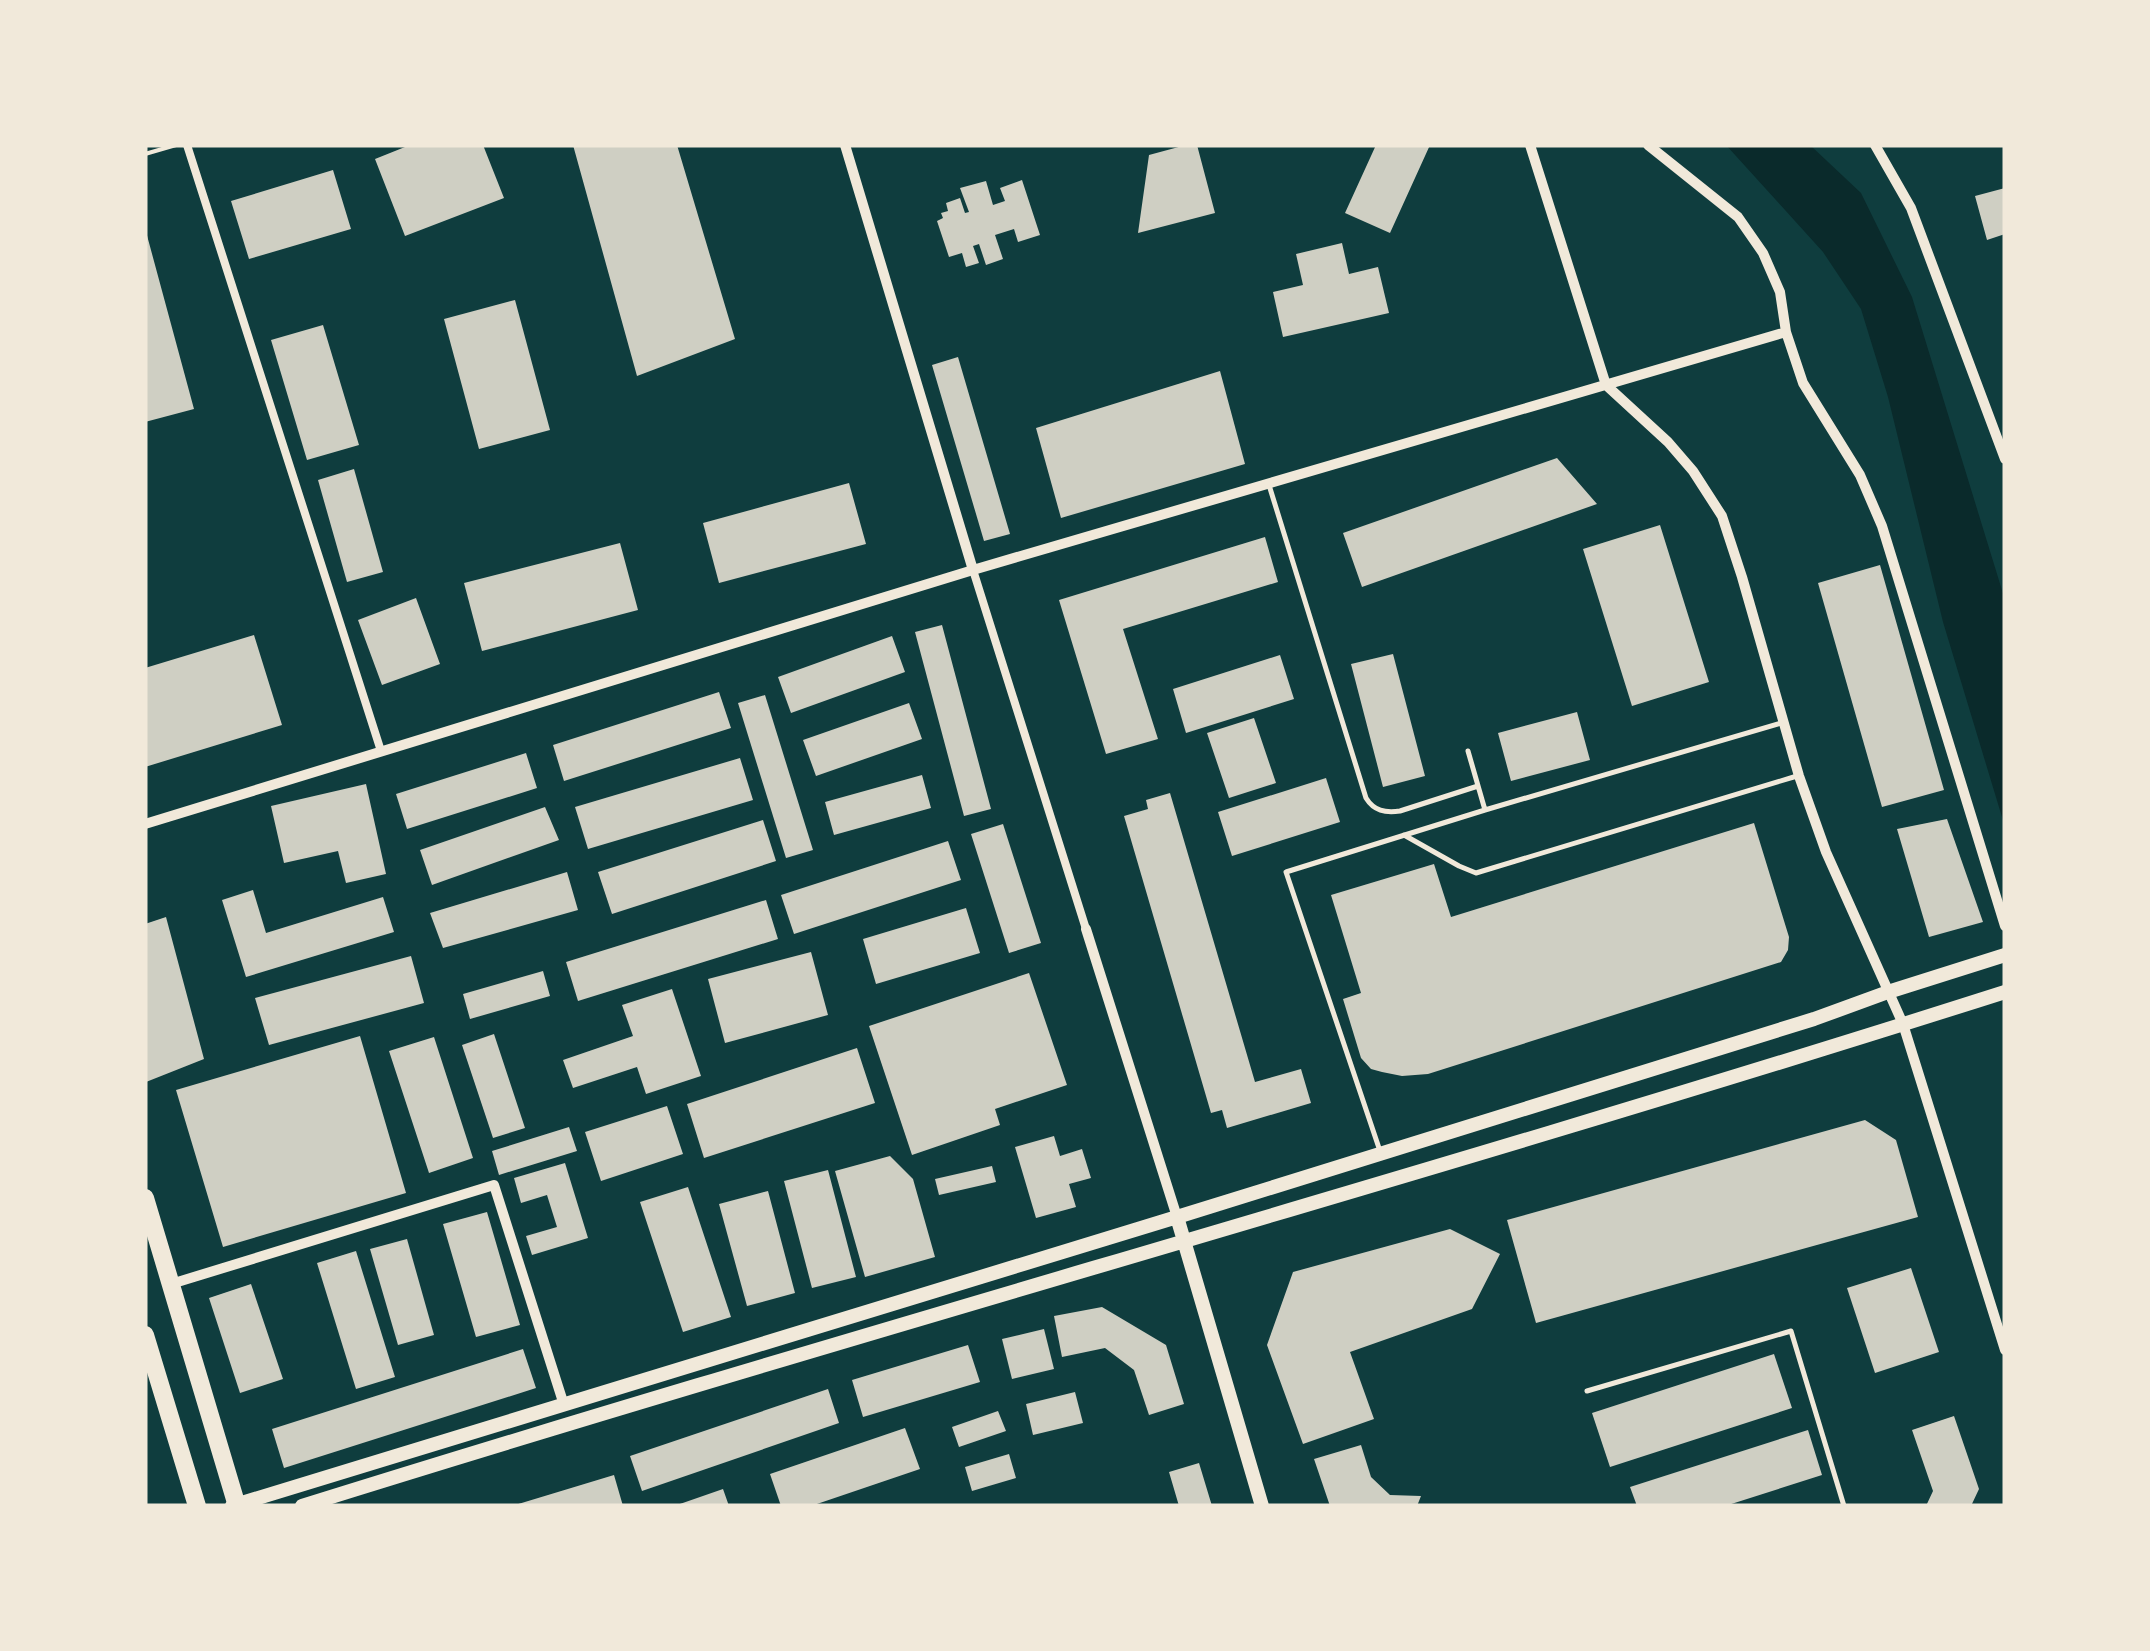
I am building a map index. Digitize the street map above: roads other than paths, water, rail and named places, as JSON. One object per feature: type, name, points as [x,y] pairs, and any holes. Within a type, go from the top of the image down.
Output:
[{"type":"main road","points":[[145,1198],[235,1505]]},
{"type":"main road","points":[[145,1335],[197,1506]]},
{"type":"street","points":[[187,145],[381,751]]},
{"type":"street","points":[[845,145],[973,570],[1177,1217],[1262,1506]]},
{"type":"street","points":[[1530,145],[1606,384],[1668,442],[1722,516],[1799,776],[1826,852],[1902,1024],[2005,1350]]},
{"type":"street","points":[[1648,145],[1738,217],[1763,253],[1780,292],[1786,332],[1804,383],[1860,475],[1882,526],[2005,926]]},
{"type":"street","points":[[1875,145],[1911,208],[2005,460]]},
{"type":"street","points":[[145,824],[973,570],[1786,332]]},
{"type":"street","points":[[235,1505],[1814,1020],[2005,955]]},
{"type":"street","points":[[302,1506],[569,1422],[1184,1241],[2005,992]]},
{"type":"street","points":[[171,1284],[494,1184],[564,1404]]},
{"type":"lane","points":[[1269,484],[1371,806],[1389,813],[1400,811],[1478,786]]},
{"type":"lane","points":[[1382,1154],[1286,872],[1784,722]]},
{"type":"lane","points":[[1468,751],[1485,810]]},
{"type":"lane","points":[[1404,835],[1476,872],[1799,776]]},
{"type":"lane","points":[[1586,1391],[1791,1331],[1844,1506]]},
{"type":"water","points":[[1726,145],[1810,145],[1861,193],[1912,297],[2005,600],[2005,827],[1943,622],[1888,397],[1861,309],[1823,252]]}]
